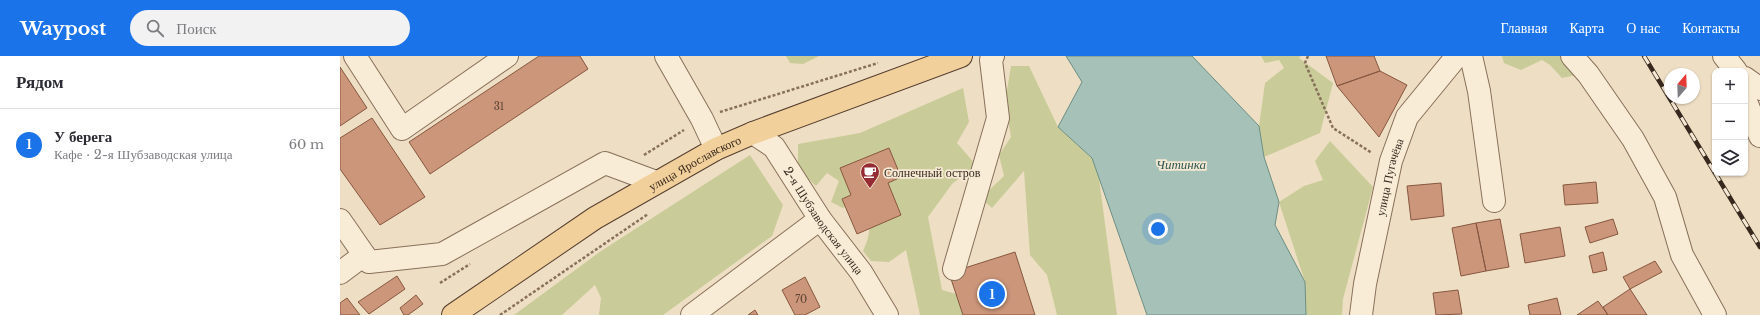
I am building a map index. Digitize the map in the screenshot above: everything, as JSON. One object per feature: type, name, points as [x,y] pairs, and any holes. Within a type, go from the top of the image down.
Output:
[{"type":"main road","name":"улица Ярославского","points":[[453,315],[595,218],[716,149],[753,133],[961,56]]},
{"type":"street","points":[[355,56],[402,129],[507,56]]},
{"type":"street","points":[[666,56],[702,119],[716,149]]},
{"type":"street","points":[[954,269],[998,118],[990,60],[993,56]]},
{"type":"street","name":"улица Пугачёва","points":[[1361,315],[1368,270],[1390,161],[1407,118],[1456,56]]},
{"type":"street","points":[[1471,56],[1479,91],[1494,201]]},
{"type":"street","points":[[1572,56],[1588,74],[1632,139],[1665,197],[1682,255],[1715,315]]},
{"type":"street","points":[[1748,80],[1760,89]]},
{"type":"street","points":[[1747,104],[1760,136]]},
{"type":"street","name":"2-я Шубзаводская улица","points":[[753,133],[774,147],[820,219],[861,272],[887,315]]},
{"type":"street","points":[[340,220],[369,262],[442,254],[605,163],[656,182]]},
{"type":"street","points":[[692,315],[820,219]]},
{"type":"street","points":[[340,273],[364,255]]},
{"type":"path","points":[[1308,56],[1305,63],[1333,128],[1368,151],[1390,161]]},
{"type":"path","points":[[500,315],[651,212]]},
{"type":"green space","points":[[786,56],[819,56],[803,64],[790,63]]},
{"type":"green space","points":[[1261,56],[1301,56],[1299,58],[1333,83],[1320,133],[1264,157],[1259,126],[1265,83],[1284,68],[1279,60],[1265,63]]},
{"type":"green space","points":[[1502,56],[1572,56],[1576,75],[1562,78],[1550,65],[1542,60],[1521,70],[1504,63]]},
{"type":"green space","points":[[1011,66],[1029,66],[1058,127],[1097,163],[1117,315],[1057,315],[1047,275],[1030,255],[1024,171],[992,208],[981,198],[1004,176],[999,155],[1011,137],[1005,102]]},
{"type":"green space","points":[[963,88],[969,122],[957,143],[976,165],[952,184],[928,217],[942,290],[964,296],[970,315],[920,315],[906,250],[889,262],[871,261],[863,251],[869,231],[869,225],[865,214],[856,201],[843,208],[831,202],[839,181],[827,173],[816,186],[798,169],[798,144],[860,133]]},
{"type":"green space","points":[[1330,141],[1373,187],[1343,299],[1342,315],[1306,315],[1305,282],[1279,202],[1304,186],[1323,180],[1315,161]]},
{"type":"green space","points":[[750,155],[783,205],[772,236],[663,315],[599,315],[601,298],[595,285],[562,315],[514,315],[601,251]]},
{"type":"water","name":"Читинка","points":[[1066,56],[1192,56],[1259,126],[1264,157],[1279,202],[1275,225],[1305,282],[1306,315],[1147,315],[1092,158],[1058,127],[1082,82]]},
{"type":"building","points":[[539,56],[580,56],[588,69],[430,174],[409,142]]},
{"type":"building","points":[[1326,56],[1374,56],[1380,71],[1337,86]]},
{"type":"building","points":[[340,67],[367,108],[340,126]]},
{"type":"building","points":[[1380,71],[1407,85],[1379,137],[1337,86]]},
{"type":"building","points":[[372,118],[425,197],[380,225],[340,169],[340,138]]},
{"type":"building","name":"Солнечный остров","points":[[889,148],[901,177],[888,183],[901,215],[857,234],[842,199],[851,195],[840,168]]},
{"type":"building","points":[[1596,182],[1598,203],[1565,205],[1563,185]]},
{"type":"building","points":[[1441,183],[1444,216],[1411,220],[1407,186]]},
{"type":"building","points":[[1500,219],[1509,267],[1486,271],[1476,223]]},
{"type":"building","points":[[1613,219],[1618,234],[1590,243],[1585,227]]},
{"type":"building","points":[[1476,223],[1486,271],[1461,276],[1452,228]]},
{"type":"building","points":[[1560,227],[1565,256],[1525,263],[1520,234]]},
{"type":"building","points":[[1015,252],[1035,315],[963,315],[949,273]]},
{"type":"building","points":[[1603,252],[1607,270],[1593,273],[1589,256]]},
{"type":"building","points":[[1655,261],[1662,272],[1630,289],[1623,277]]},
{"type":"building","points":[[397,276],[405,289],[369,314],[358,302]]},
{"type":"building","points":[[805,277],[820,307],[805,315],[795,315],[782,290]]},
{"type":"building","points":[[1630,289],[1647,315],[1608,315],[1603,307]]},
{"type":"building","points":[[1458,290],[1462,314],[1436,315],[1433,293]]},
{"type":"building","points":[[416,295],[423,304],[408,315],[404,315],[400,308]]},
{"type":"building","points":[[347,298],[360,315],[340,315],[340,303]]},
{"type":"building","points":[[1557,298],[1561,315],[1530,315],[1528,305]]},
{"type":"building","points":[[1598,301],[1608,315],[1577,315]]},
{"type":"building","points":[[755,310],[758,315],[748,315]]},
{"type":"railway","points":[[1644,56],[1712,168]]},
{"type":"railway","points":[[1717,176],[1760,247]]},
{"type":"place","name":"Солнечный остров","points":[[870,189]]},
{"type":"place","name":"У берега","points":[[992,294]]}]
